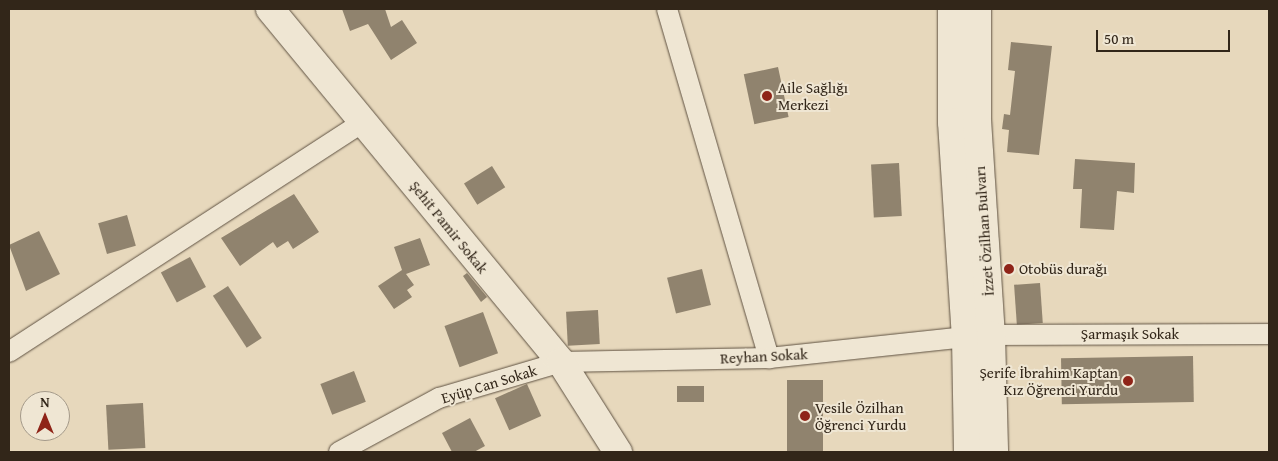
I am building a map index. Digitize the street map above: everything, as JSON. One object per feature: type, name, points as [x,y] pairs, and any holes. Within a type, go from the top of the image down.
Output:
[{"type":"main road","name":"Şehit Pamir Sokak","points":[[270,9],[561,362],[618,452]]},
{"type":"main road","name":"İzzet Özilhan Bulvarı","points":[[952,9],[952,122],[994,452]]},
{"type":"main road","name":"İzzet Özilhan Bulvarı","points":[[968,452],[979,336],[977,9]]},
{"type":"street","points":[[667,9],[768,358]]},
{"type":"street","points":[[9,352],[363,122]]},
{"type":"street","name":"Şarmaşık Sokak","points":[[979,336],[1269,334]]},
{"type":"street","name":"Reyhan Sokak","points":[[561,362],[768,358],[979,336]]},
{"type":"street","name":"Eyüp Can Sokak","points":[[339,452],[439,398],[561,362]]},
{"type":"building","points":[[342,9],[385,9],[391,27],[402,20],[417,43],[391,60],[368,24],[350,31]]},
{"type":"building","points":[[1011,42],[1052,46],[1039,155],[1007,152],[1009,130],[1002,129],[1004,114],[1010,115],[1015,71],[1008,70]]},
{"type":"building","name":"Aile Sağlığı Merkezi","points":[[778,67],[789,117],[754,124],[744,74]]},
{"type":"building","points":[[1075,159],[1135,163],[1134,193],[1117,191],[1114,230],[1080,228],[1082,189],[1073,189]]},
{"type":"building","points":[[899,163],[902,216],[874,217],[871,164]]},
{"type":"building","points":[[492,166],[505,187],[477,205],[464,183]]},
{"type":"building","points":[[294,194],[319,232],[293,249],[288,241],[277,248],[273,242],[240,266],[221,238]]},
{"type":"building","points":[[127,215],[136,246],[107,254],[98,223]]},
{"type":"building","points":[[39,231],[60,274],[26,291],[9,245]]},
{"type":"building","points":[[420,238],[430,265],[406,274],[414,285],[407,290],[412,297],[394,309],[378,286],[402,270],[394,247]]},
{"type":"building","points":[[190,257],[206,287],[177,303],[161,272]]},
{"type":"building","points":[[702,269],[711,305],[676,314],[667,278]]},
{"type":"building","points":[[467,273],[487,297],[481,302],[463,276]]},
{"type":"building","points":[[1040,283],[1043,323],[1017,325],[1014,285]]},
{"type":"building","points":[[228,286],[262,338],[247,348],[213,296]]},
{"type":"building","points":[[598,310],[600,344],[568,346],[566,312]]},
{"type":"building","points":[[483,312],[498,353],[460,367],[444,326]]},
{"type":"building","name":"Şerife İbrahim Kaptan Kız Öğrenci Yurdu","points":[[1193,356],[1194,402],[1062,404],[1061,358]]},
{"type":"building","points":[[354,371],[366,402],[332,415],[320,384]]},
{"type":"building","name":"Vesile Özilhan Öğrenci Yurdu","points":[[787,380],[823,380],[823,452],[787,452]]},
{"type":"building","points":[[527,384],[541,416],[509,430],[495,398]]},
{"type":"building","points":[[677,386],[704,386],[704,402],[677,402]]},
{"type":"building","points":[[143,403],[145,448],[108,450],[106,405]]},
{"type":"building","points":[[470,418],[485,446],[474,452],[452,452],[442,433]]},
{"type":"place","name":"Aile Sağlığı Merkezi","points":[[767,96]]},
{"type":"place","name":"Otobüs durağı","points":[[1009,269]]},
{"type":"place","name":"Şerife İbrahim Kaptan Kız Öğrenci Yurdu","points":[[1128,381]]},
{"type":"place","name":"Vesile Özilhan Öğrenci Yurdu","points":[[805,416]]}]
